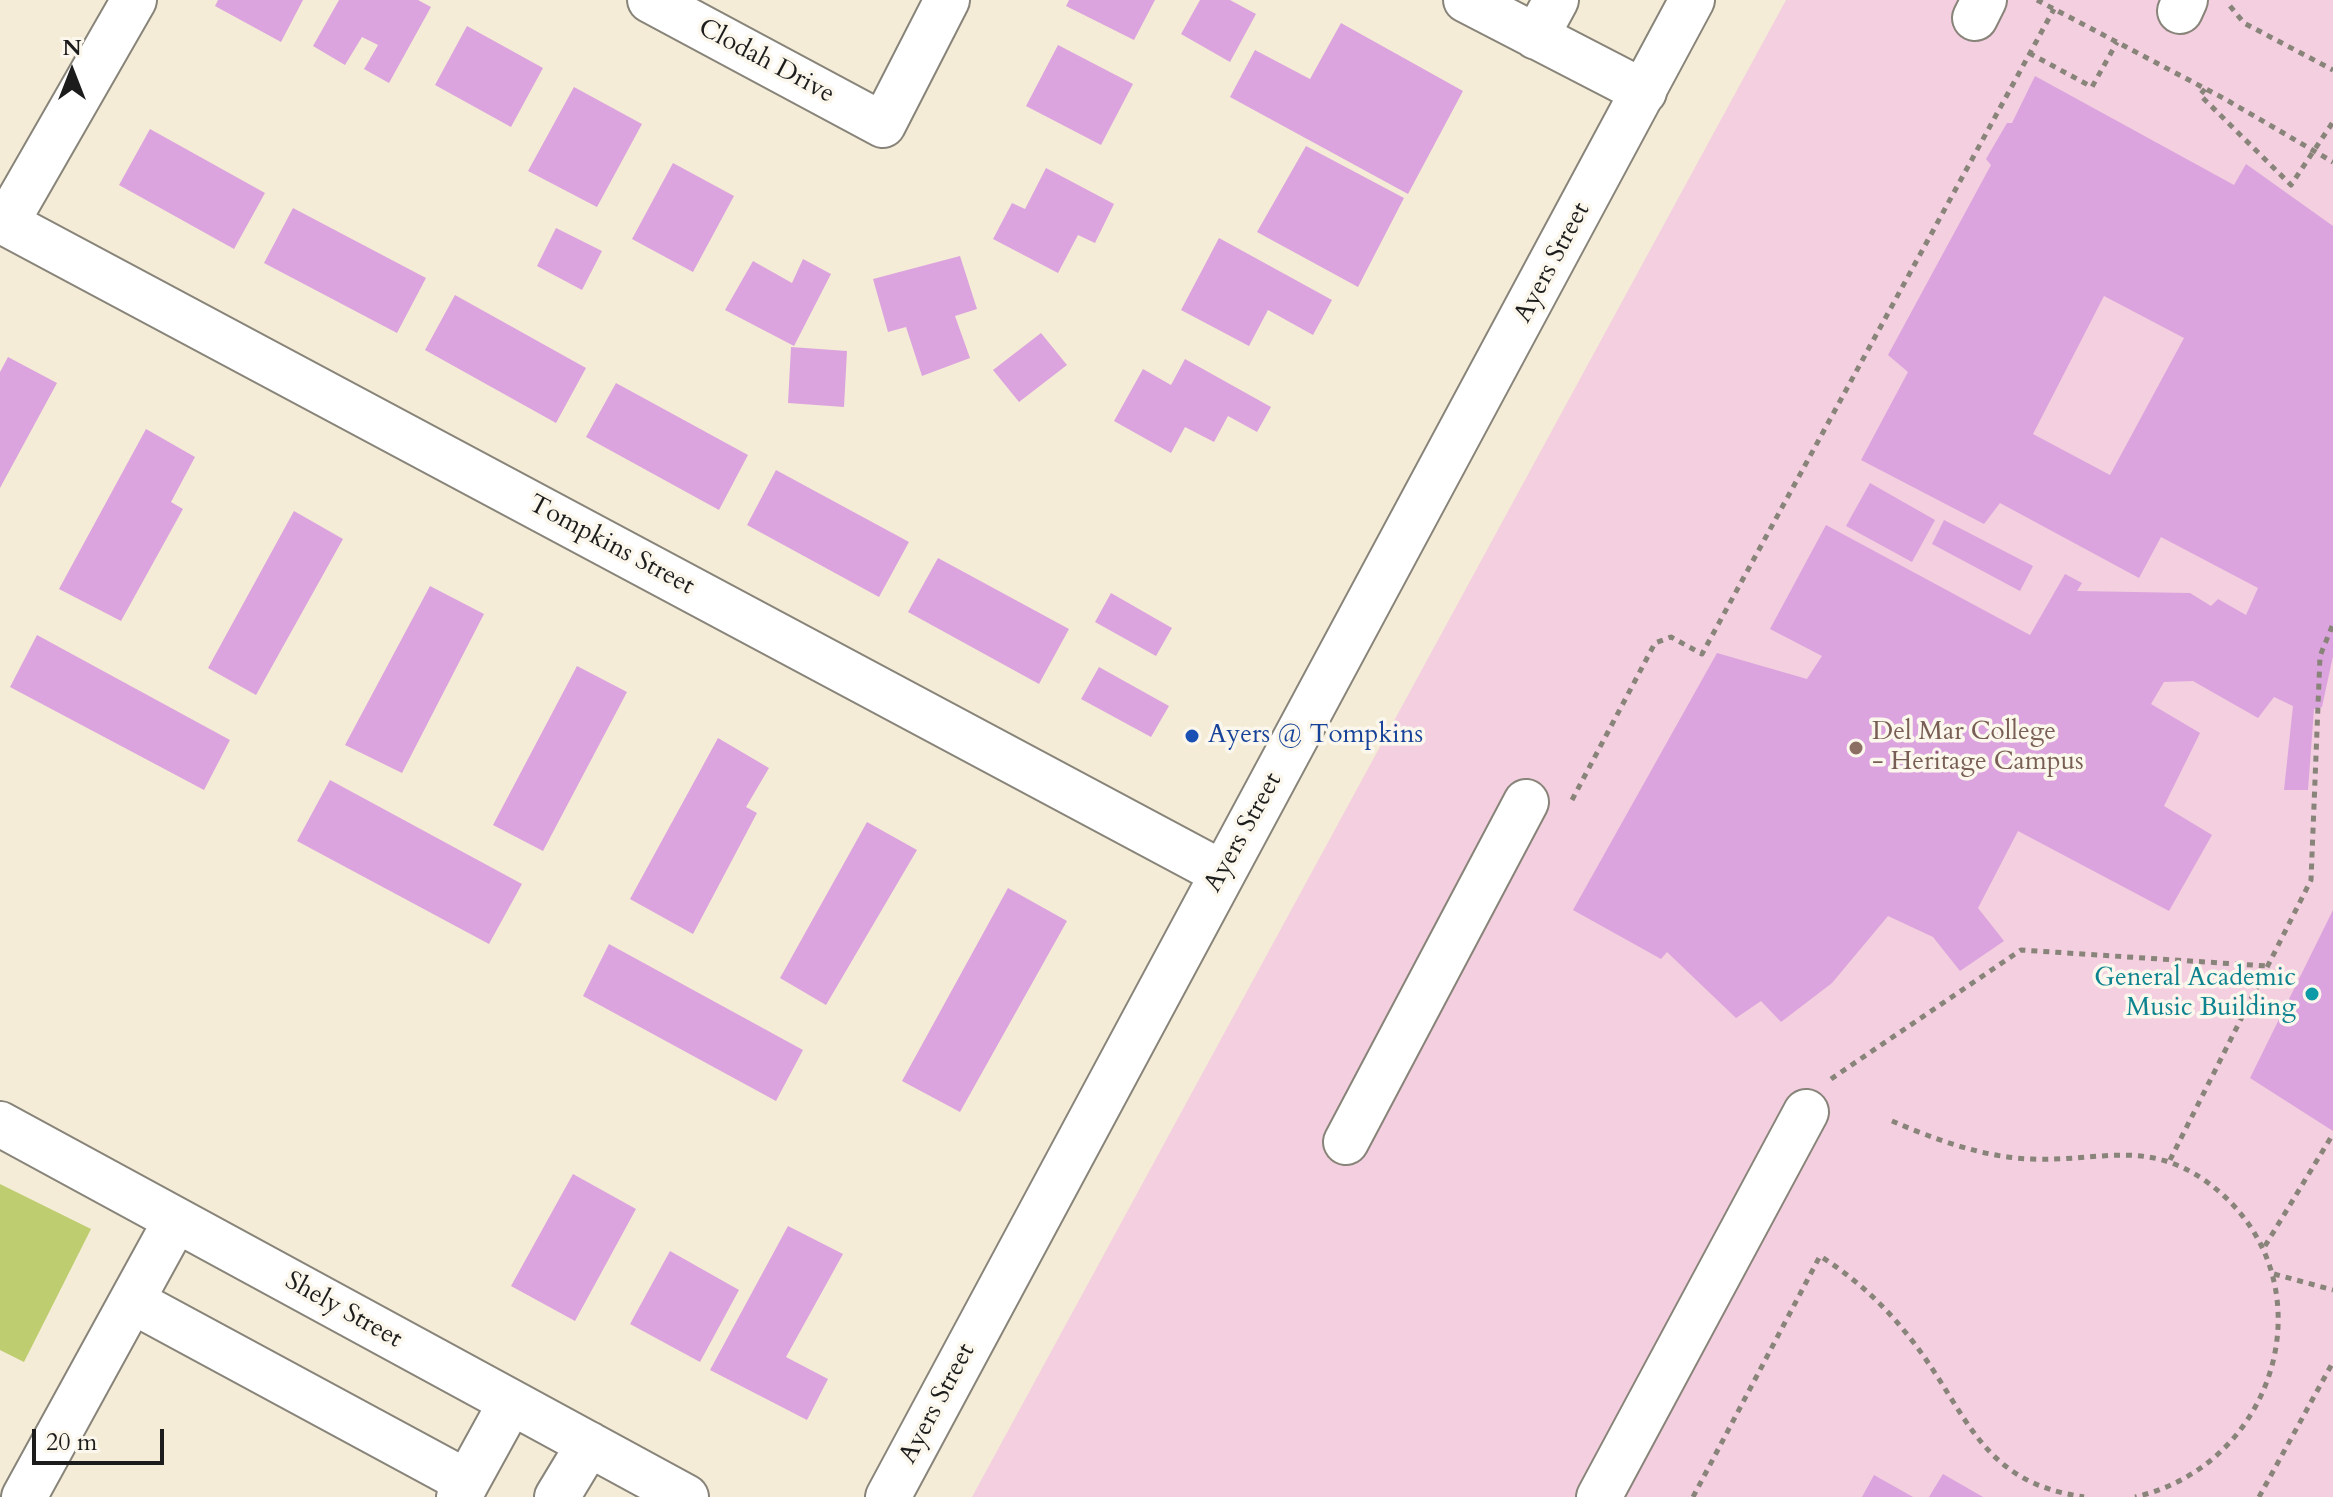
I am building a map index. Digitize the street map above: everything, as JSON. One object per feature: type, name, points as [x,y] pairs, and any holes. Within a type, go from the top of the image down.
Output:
[{"type":"street","points":[[3,221],[134,0]]},
{"type":"street","name":"Clodah Drive","points":[[650,0],[883,125],[947,0]]},
{"type":"street","points":[[1466,0],[1546,18],[1644,92]]},
{"type":"street","name":"Ayers Street","points":[[888,1497],[1692,0]]},
{"type":"street","name":"Tompkins Street","points":[[3,221],[1222,873]]},
{"type":"street","points":[[1346,1142],[1526,802]]},
{"type":"street","points":[[1599,1497],[1815,1098]]},
{"type":"street","name":"Shely Street","points":[[0,1124],[686,1497]]},
{"type":"street","points":[[24,1497],[176,1220]]},
{"type":"street","points":[[132,1301],[463,1489],[511,1402]]},
{"type":"street","points":[[557,1497],[589,1444]]},
{"type":"path","points":[[2037,0],[2205,89],[2333,162]]},
{"type":"path","points":[[2223,0],[2244,23],[2333,70]]},
{"type":"path","points":[[1569,806],[1655,643],[1671,637],[1702,654],[2054,9]]},
{"type":"path","points":[[2029,53],[2092,87],[2117,42]]},
{"type":"path","points":[[2205,89],[2200,95],[2212,110],[2291,185],[2333,122]]},
{"type":"path","points":[[2170,1160],[2311,880],[2320,656],[2333,624]]},
{"type":"path","points":[[1815,1098],[2021,950],[2267,966]]},
{"type":"path","points":[[1892,1121],[1931,1137],[2031,1159],[2111,1154],[2170,1160],[2206,1181],[2238,1207],[2265,1246],[2274,1274],[2282,1322],[2267,1388],[2254,1410],[2208,1466],[2153,1493],[2135,1497]]},
{"type":"path","points":[[2265,1246],[2333,1134]]},
{"type":"path","points":[[1693,1497],[1820,1256],[1853,1277],[1877,1299],[1915,1344],[1979,1444],[2027,1480],[2084,1497]]},
{"type":"path","points":[[2274,1274],[2333,1290]]},
{"type":"path","points":[[2259,1497],[2333,1362]]},
{"type":"shaded area","name":"Del Mar College - Heritage Campus","points":[[1786,0],[2333,0],[2333,1497],[972,1497]]},
{"type":"green space","points":[[0,1184],[91,1229],[24,1362],[0,1350]]},
{"type":"building","points":[[218,0],[303,0],[281,42],[215,6]]},
{"type":"building","points":[[339,0],[418,0],[431,7],[389,83],[364,69],[378,45],[362,37],[345,65],[313,46]]},
{"type":"building","points":[[1069,0],[1155,0],[1134,40],[1066,6]]},
{"type":"building","points":[[1200,0],[1230,0],[1256,14],[1230,62],[1181,34]]},
{"type":"building","points":[[1341,23],[1463,91],[1408,194],[1230,97],[1255,50],[1310,79]]},
{"type":"building","points":[[467,26],[543,68],[511,127],[435,85]]},
{"type":"building","points":[[1058,45],[1133,84],[1101,145],[1026,106]]},
{"type":"building","points":[[2035,76],[2234,185],[2246,164],[2333,226],[2333,656],[2322,707],[2314,709],[2308,790],[2284,790],[2293,706],[2274,697],[2258,718],[2193,681],[2164,682],[2151,704],[2200,733],[2164,806],[2212,835],[2169,911],[2018,831],[1978,908],[2004,941],[1960,971],[1933,937],[1888,916],[1832,983],[1781,1022],[1761,1001],[1736,1018],[1667,952],[1661,959],[1573,910],[1717,653],[1807,679],[1822,656],[1770,629],[1826,525],[2030,635],[2065,574],[2082,583],[2077,591],[2190,593],[2211,606],[2218,599],[2246,615],[2258,588],[2161,537],[2139,578],[2000,503],[1984,524],[1861,460],[1908,372],[1888,355],[1991,165],[1986,159],[2007,123],[2012,123]],"holes":[[[2104,296],[2184,338],[2110,475],[2033,434]]]},
{"type":"building","points":[[574,87],[642,124],[597,207],[528,171]]},
{"type":"building","points":[[150,129],[265,193],[234,249],[119,185]]},
{"type":"building","points":[[1306,146],[1404,198],[1358,287],[1257,232]]},
{"type":"building","points":[[673,163],[734,196],[693,272],[632,239]]},
{"type":"building","points":[[1046,168],[1114,204],[1095,243],[1078,235],[1058,273],[993,239],[1012,203],[1025,209]]},
{"type":"building","points":[[293,208],[426,278],[397,333],[264,263]]},
{"type":"building","points":[[556,228],[602,251],[582,290],[537,266]]},
{"type":"building","points":[[1219,238],[1332,300],[1313,335],[1268,310],[1249,346],[1181,310]]},
{"type":"building","points":[[960,256],[977,309],[955,316],[970,358],[922,376],[906,327],[888,332],[873,279]]},
{"type":"building","points":[[803,259],[831,274],[794,346],[725,310],[753,261],[792,283]]},
{"type":"building","points":[[455,295],[586,368],[556,423],[425,350]]},
{"type":"building","points":[[1041,333],[1067,365],[1019,402],[993,370]]},
{"type":"building","points":[[791,347],[847,351],[844,407],[788,403]]},
{"type":"building","points":[[8,357],[57,383],[0,488],[0,372]]},
{"type":"building","points":[[1185,359],[1271,407],[1257,432],[1228,416],[1214,442],[1185,427],[1171,453],[1114,421],[1143,369],[1171,385]]},
{"type":"building","points":[[616,383],[748,455],[719,510],[586,437]]},
{"type":"building","points":[[146,429],[195,457],[171,502],[183,509],[121,621],[59,589]]},
{"type":"building","points":[[776,470],[909,542],[879,597],[747,525]]},
{"type":"building","points":[[1870,483],[1935,520],[1912,562],[1846,526]]},
{"type":"building","points":[[294,511],[343,539],[256,695],[208,668]]},
{"type":"building","points":[[1944,520],[2033,566],[2020,591],[1932,544]]},
{"type":"building","points":[[938,558],[1069,629],[1039,684],[908,612]]},
{"type":"building","points":[[430,586],[484,614],[402,773],[345,745]]},
{"type":"building","points":[[1111,593],[1172,628],[1156,656],[1095,622]]},
{"type":"building","points":[[37,635],[230,740],[204,790],[10,687]]},
{"type":"building","points":[[577,666],[627,692],[543,851],[493,825]]},
{"type":"building","points":[[1099,667],[1169,706],[1151,737],[1081,699]]},
{"type":"building","points":[[718,738],[769,768],[746,807],[757,813],[693,934],[630,899]]},
{"type":"building","points":[[330,780],[522,884],[489,944],[297,841]]},
{"type":"building","points":[[867,822],[917,850],[826,1005],[780,978]]},
{"type":"building","points":[[1008,888],[1067,921],[960,1112],[902,1081]]},
{"type":"building","name":"General Academic Music Building","points":[[2333,910],[2333,1131],[2250,1078]]},
{"type":"building","points":[[609,944],[803,1050],[776,1101],[583,996]]},
{"type":"building","points":[[573,1174],[636,1209],[575,1321],[511,1286]]},
{"type":"building","points":[[788,1226],[843,1254],[786,1357],[828,1379],[807,1420],[710,1370]]},
{"type":"building","points":[[670,1251],[739,1290],[700,1362],[630,1324]]},
{"type":"building","points":[[1943,1474],[1983,1497],[1929,1497]]},
{"type":"building","points":[[1874,1475],[1913,1497],[1862,1497]]},
{"type":"place","name":"Ayers @ Tompkins","points":[[1192,736]]},
{"type":"place","name":"Del Mar College - Heritage Campus","points":[[1856,748]]},
{"type":"place","name":"General Academic Music Building","points":[[2312,994]]}]
